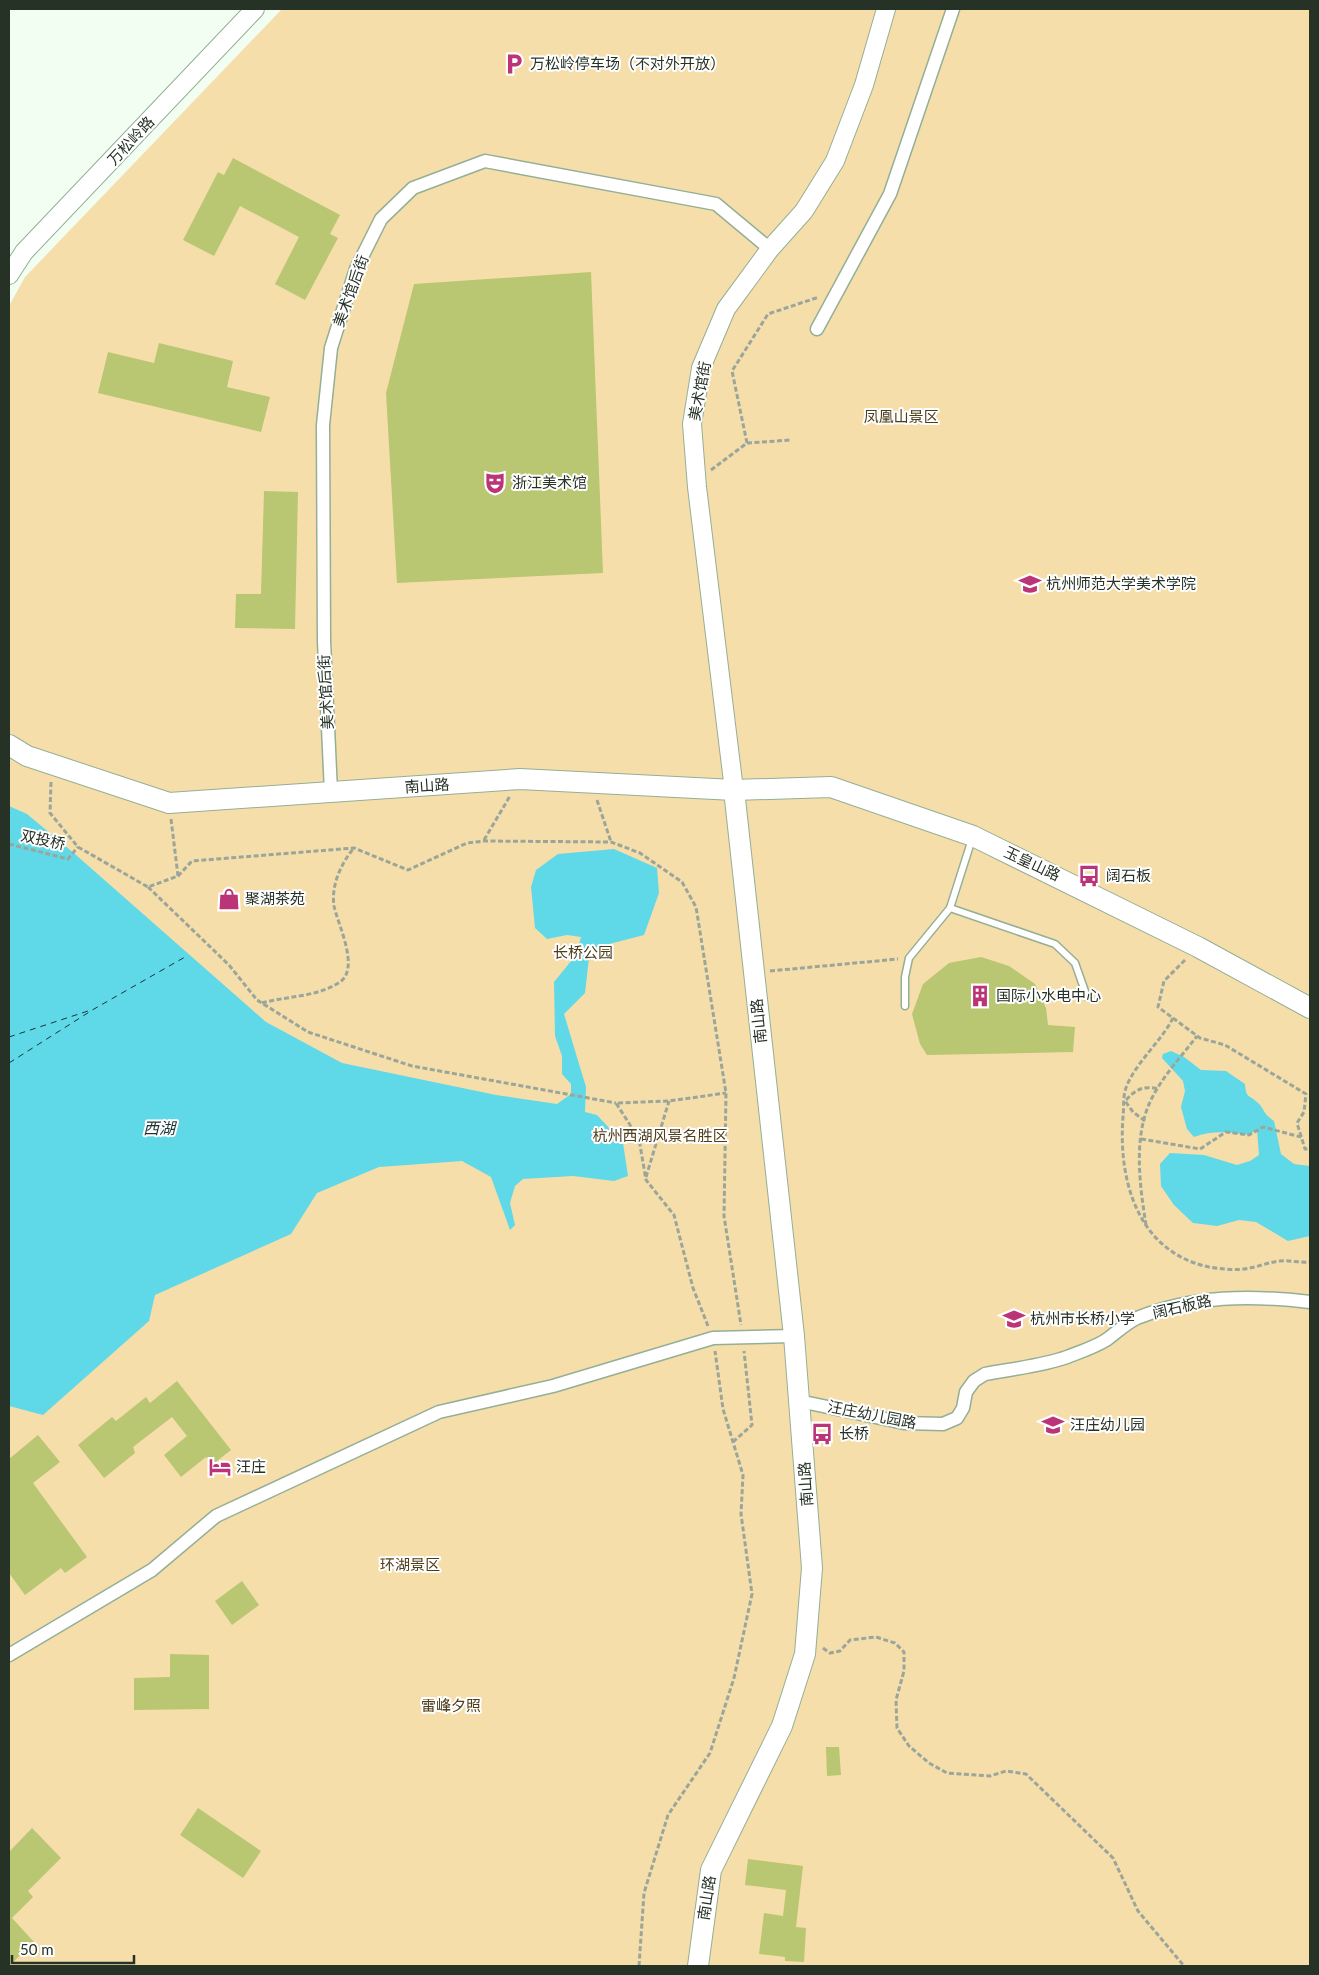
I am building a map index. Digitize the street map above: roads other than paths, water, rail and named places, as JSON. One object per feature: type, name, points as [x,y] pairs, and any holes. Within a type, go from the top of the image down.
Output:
[{"type":"main road","name":"南山路","points":[[9,745],[27,756],[169,803],[520,779],[734,790],[794,1336],[812,1568],[805,1654],[782,1726],[711,1870],[698,1966]]},
{"type":"main road","name":"玉皇山路","points":[[734,790],[831,786],[973,836],[1198,946],[1310,1008]]},
{"type":"street","name":"万松岭路","points":[[9,275],[24,252],[255,9]]},
{"type":"street","name":"美术馆街","points":[[734,790],[697,481],[692,424],[701,368],[726,310],[770,249],[804,211],[835,161],[864,85],[886,9]]},
{"type":"street","points":[[818,329],[890,194],[953,9]]},
{"type":"street","name":"美术馆后街","points":[[331,792],[324,641],[323,425],[332,348],[356,269],[381,219],[413,188],[485,161],[716,204],[770,249]]},
{"type":"street","name":"阔石板路","points":[[1065,1357],[1104,1341],[1135,1319],[1204,1299],[1270,1297],[1310,1302]]},
{"type":"street","points":[[9,1655],[152,1570],[216,1516],[439,1412],[553,1386],[713,1338],[794,1336]]},
{"type":"street","name":"汪庄幼儿园路","points":[[799,1401],[904,1423],[943,1424],[957,1418],[963,1408],[966,1392],[974,1381],[985,1374],[1065,1357]]},
{"type":"lane","points":[[905,1006],[905,977],[909,958],[950,908],[973,836]]},
{"type":"lane","points":[[950,908],[1055,944],[1075,962],[1087,997]]},
{"type":"water","name":"西湖","points":[[9,806],[27,814],[76,855],[266,1022],[342,1063],[496,1095],[557,1104],[571,1094],[571,1084],[562,1074],[562,1056],[555,1036],[554,982],[576,955],[581,937],[567,935],[547,939],[535,928],[531,887],[536,870],[558,854],[614,849],[657,868],[659,893],[644,935],[590,949],[585,993],[564,1014],[586,1087],[585,1112],[597,1115],[623,1143],[628,1176],[614,1181],[573,1176],[523,1179],[515,1186],[510,1203],[515,1225],[510,1230],[491,1177],[462,1161],[379,1167],[317,1193],[291,1234],[155,1295],[149,1321],[43,1415],[9,1406]]},
{"type":"water","points":[[1171,1051],[1184,1057],[1201,1070],[1226,1071],[1245,1084],[1248,1096],[1255,1100],[1267,1116],[1274,1121],[1281,1154],[1294,1164],[1310,1166],[1310,1236],[1288,1241],[1256,1222],[1239,1220],[1217,1226],[1193,1223],[1174,1205],[1161,1186],[1160,1164],[1170,1153],[1204,1155],[1237,1165],[1250,1161],[1259,1155],[1257,1129],[1249,1135],[1221,1132],[1194,1137],[1187,1129],[1181,1107],[1185,1091],[1183,1081],[1162,1058],[1163,1054]]},
{"type":"place","name":"万松岭停车场（不对外开放）","points":[[514,64]]},
{"type":"place","name":"浙江美术馆","points":[[495,483]]},
{"type":"place","name":"杭州师范大学美术学院","points":[[1030,584]]},
{"type":"place","name":"阔石板","points":[[1089,876]]},
{"type":"place","name":"聚湖茶苑","points":[[229,899]]},
{"type":"place","name":"国际小水电中心","points":[[980,996]]},
{"type":"place","name":"杭州市长桥小学","points":[[1014,1319]]},
{"type":"place","name":"汪庄幼儿园","points":[[1053,1425]]},
{"type":"place","name":"长桥","points":[[822,1434]]},
{"type":"place","name":"汪庄","points":[[220,1467]]},
{"type":"park label","name":"凤凰山景区","points":[[901,417]]},
{"type":"park label","name":"长桥公园","points":[[583,953]]},
{"type":"park label","name":"杭州西湖风景名胜区","points":[[660,1136]]},
{"type":"park label","name":"环湖景区","points":[[410,1565]]},
{"type":"park label","name":"雷峰夕照","points":[[451,1706]]}]
